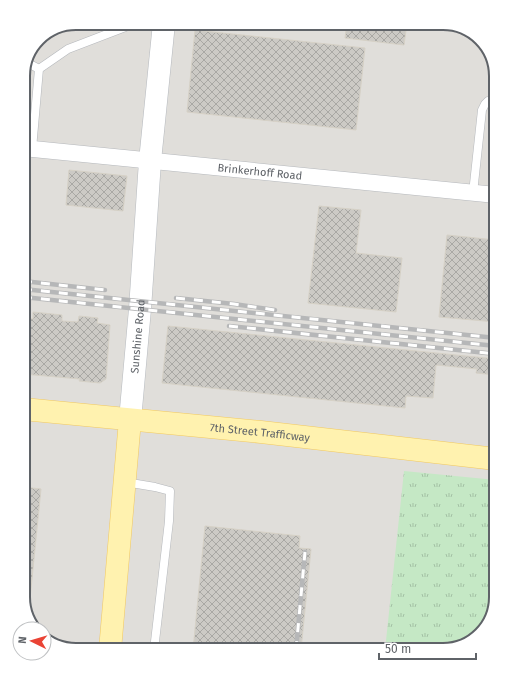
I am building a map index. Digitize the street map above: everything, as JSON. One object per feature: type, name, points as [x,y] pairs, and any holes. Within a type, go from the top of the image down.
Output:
[{"type":"main road","name":"Sunshine Road","points":[[111,643],[140,309],[150,161],[163,30]]},
{"type":"main road","name":"7th Street Trafficway","points":[[30,410],[261,432],[489,458]]},
{"type":"street","name":"Brinkerhoff Road","points":[[30,148],[489,195]]},
{"type":"lane","points":[[30,128],[39,69],[68,49],[118,30]]},
{"type":"lane","points":[[32,65],[39,69]]},
{"type":"lane","points":[[473,193],[482,110],[485,104],[489,101]]},
{"type":"lane","points":[[125,482],[155,486],[170,491],[169,521],[155,643]]},
{"type":"shaded area","points":[[76,30],[446,30],[461,33],[466,36],[481,50],[486,58],[489,70],[489,603],[483,620],[469,635],[458,641],[449,643],[76,643],[61,641],[52,636],[52,621],[37,621],[30,603],[30,73],[33,58],[38,50],[43,43],[58,33]]},
{"type":"green space","points":[[404,471],[489,479],[489,603],[483,620],[473,632],[458,641],[449,643],[386,643]]},
{"type":"building","points":[[195,30],[365,48],[356,130],[187,112]]},
{"type":"building","points":[[346,30],[406,30],[404,45],[345,38]]},
{"type":"building","points":[[69,170],[127,176],[123,211],[66,205]]},
{"type":"building","points":[[319,206],[361,210],[356,253],[402,258],[396,312],[308,303]]},
{"type":"building","points":[[447,235],[489,239],[489,321],[439,317]]},
{"type":"building","points":[[33,312],[62,315],[62,321],[78,322],[79,316],[98,318],[97,323],[110,325],[106,379],[100,383],[79,381],[80,379],[30,375],[30,319],[33,319]]},
{"type":"building","points":[[168,326],[489,358],[489,374],[476,373],[477,369],[436,365],[433,398],[406,396],[405,408],[162,383]]},
{"type":"building","points":[[30,488],[41,489],[30,599]]},
{"type":"building","points":[[205,526],[300,536],[299,548],[311,549],[302,643],[194,643]]},
{"type":"railway","points":[[30,282],[105,290]]},
{"type":"railway","points":[[30,290],[489,337]]},
{"type":"railway","points":[[30,298],[489,345]]},
{"type":"railway","points":[[176,298],[275,310]]},
{"type":"railway","points":[[229,326],[489,353]]},
{"type":"railway","points":[[297,643],[305,552]]}]
